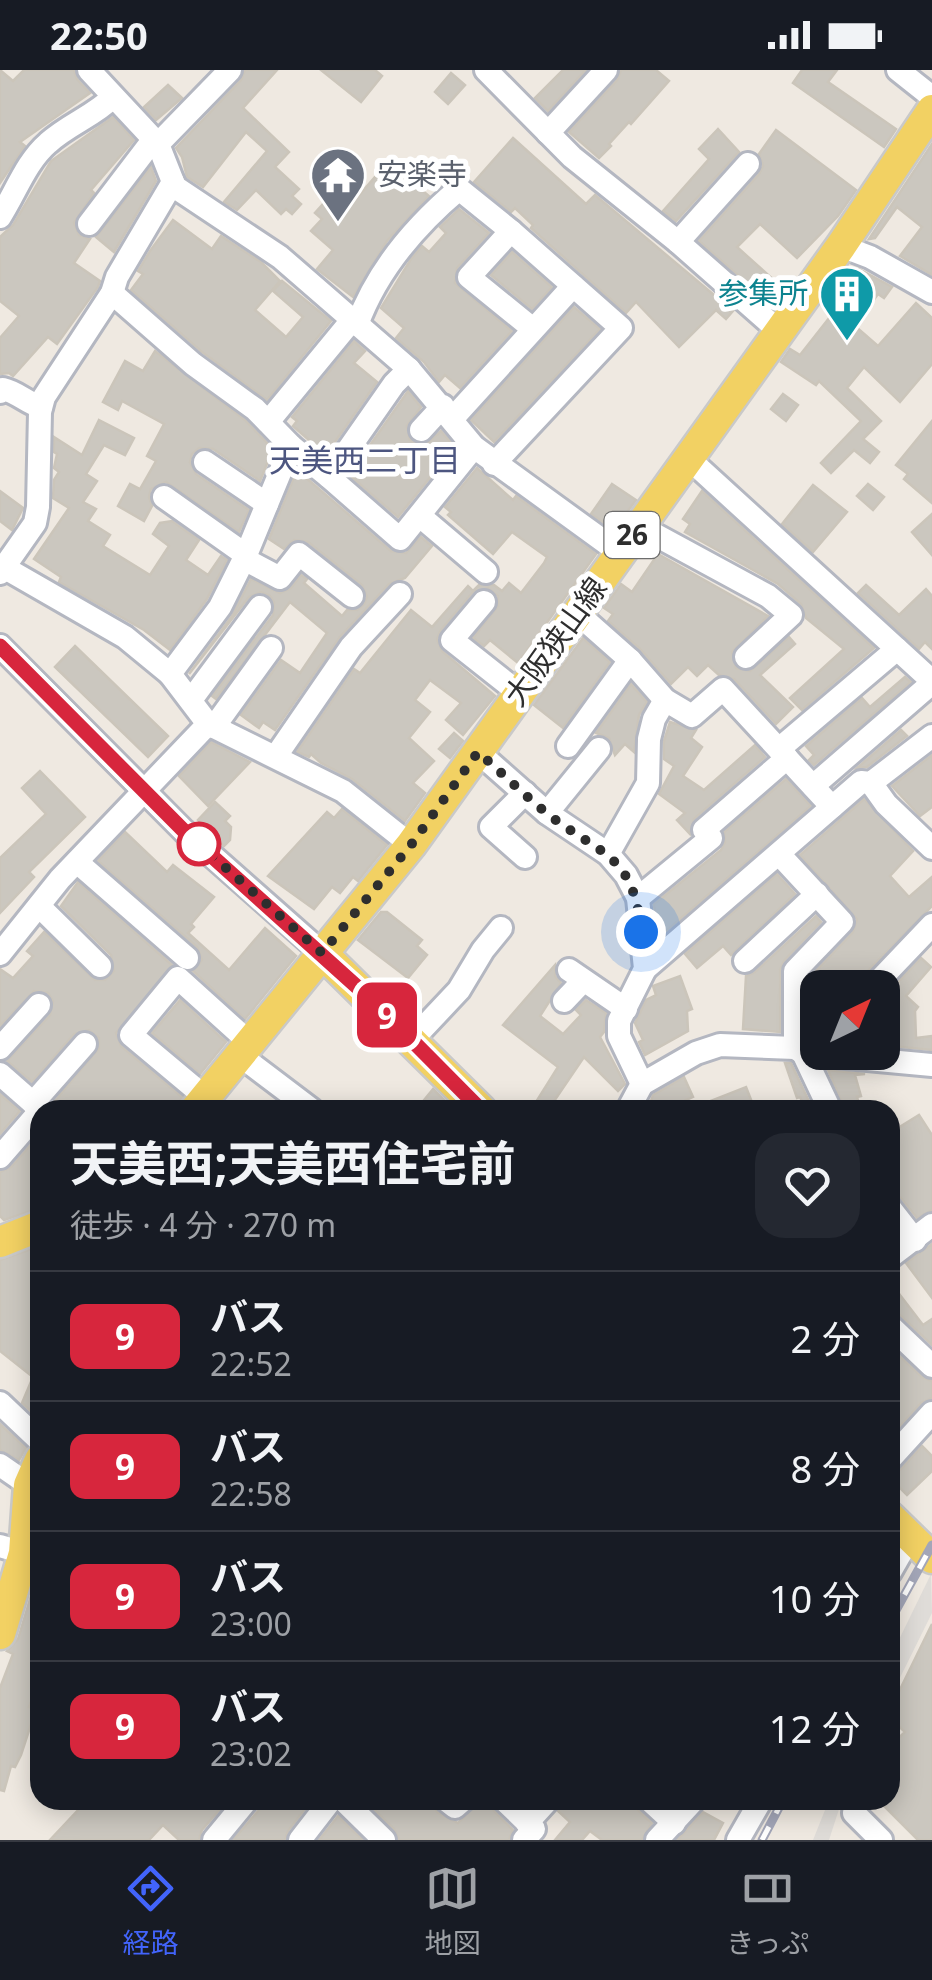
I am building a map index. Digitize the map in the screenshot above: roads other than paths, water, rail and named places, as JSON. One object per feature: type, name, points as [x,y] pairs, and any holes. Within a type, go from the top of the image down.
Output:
[{"type":"main road","name":"大阪狭山線","points":[[203,1100],[411,845],[841,246],[930,114]]},
{"type":"main road","points":[[322,953],[471,1100]]},
{"type":"main road","points":[[0,1242],[30,1230]]},
{"type":"main road","points":[[0,1634],[30,1496]]},
{"type":"street","points":[[88,70],[156,142],[175,187],[280,257],[409,369],[474,447],[620,553]]},
{"type":"street","points":[[89,224],[156,142],[230,70]]},
{"type":"street","points":[[486,70],[572,157],[678,242],[779,331]]},
{"type":"street","points":[[548,133],[606,70]]},
{"type":"street","points":[[898,70],[930,114]]},
{"type":"street","points":[[0,217],[32,158],[62,131],[97,113],[113,96]]},
{"type":"street","points":[[678,242],[748,164]]},
{"type":"street","points":[[173,182],[117,276],[112,294],[63,365],[41,407],[35,523],[2,571],[125,637],[170,674],[211,725],[344,791],[411,845]]},
{"type":"street","points":[[268,422],[354,323],[369,292],[399,250],[459,188],[621,328],[494,464]]},
{"type":"street","points":[[510,231],[469,277],[532,330]]},
{"type":"street","points":[[841,246],[884,264],[932,292]]},
{"type":"street","points":[[421,430],[448,412],[573,286]]},
{"type":"street","points":[[112,294],[268,422],[400,539],[474,447]]},
{"type":"street","points":[[330,477],[394,384],[409,369]]},
{"type":"street","points":[[0,392],[13,391],[29,404],[41,407]]},
{"type":"street","points":[[170,674],[220,607],[291,446]]},
{"type":"street","points":[[687,457],[932,682],[813,786]]},
{"type":"street","points":[[206,462],[267,504]]},
{"type":"street","points":[[164,496],[245,557],[280,578],[299,554],[352,596]]},
{"type":"street","points":[[420,516],[486,572]]},
{"type":"street","points":[[639,526],[768,596],[791,616],[746,657]]},
{"type":"street","points":[[276,756],[351,647],[400,594]]},
{"type":"street","points":[[484,602],[452,640],[519,693]]},
{"type":"street","points":[[191,700],[260,607]]},
{"type":"street","points":[[578,614],[630,660],[665,700],[692,716],[723,688],[832,808]]},
{"type":"street","points":[[0,646],[142,791],[322,953]]},
{"type":"street","points":[[0,954],[9,930],[39,906],[142,791],[211,725],[271,648]]},
{"type":"street","points":[[638,898],[711,838],[704,830],[897,649]]},
{"type":"street","points":[[568,746],[630,660]]},
{"type":"street","points":[[608,854],[648,783],[649,739],[665,700]]},
{"type":"street","points":[[872,784],[932,736]]},
{"type":"street","points":[[547,813],[599,749]]},
{"type":"street","points":[[478,752],[547,813],[608,854],[626,875],[638,898],[645,969]]},
{"type":"street","points":[[642,1084],[619,1036],[619,1022],[645,969],[861,782],[872,784],[886,804],[923,823],[932,848]]},
{"type":"street","points":[[524,793],[491,826],[525,857]]},
{"type":"street","points":[[779,854],[842,922],[795,971],[799,1051],[825,1100]]},
{"type":"street","points":[[77,862],[187,958]]},
{"type":"street","points":[[745,961],[816,894]]},
{"type":"street","points":[[39,906],[100,966]]},
{"type":"street","points":[[889,970],[932,924]]},
{"type":"street","points":[[412,1040],[459,990],[501,928]]},
{"type":"street","points":[[777,930],[805,961]]},
{"type":"street","points":[[564,1001],[576,975],[626,1009]]},
{"type":"street","points":[[196,1100],[131,1035],[178,978],[243,1048],[301,1100]]},
{"type":"street","points":[[0,1048],[38,1004]]},
{"type":"street","points":[[44,1100],[86,1044]]},
{"type":"street","points":[[632,1100],[642,1084],[696,1053],[720,1045],[932,1065]]},
{"type":"street","points":[[0,1074],[30,1101]]},
{"type":"street","points":[[0,1157],[30,1118]]},
{"type":"street","points":[[900,1216],[923,1233],[900,1250]]},
{"type":"street","points":[[900,1338],[932,1366]]},
{"type":"street","points":[[0,1403],[30,1432]]},
{"type":"street","points":[[900,1448],[932,1413]]},
{"type":"street","points":[[0,1465],[30,1472]]},
{"type":"street","points":[[214,1840],[239,1810]]},
{"type":"street","points":[[300,1840],[323,1810]]},
{"type":"street","points":[[353,1810],[384,1840]]},
{"type":"street","points":[[511,1810],[526,1832],[541,1810]]},
{"type":"street","points":[[666,1831],[685,1810]]},
{"type":"street","points":[[738,1840],[755,1810]]},
{"type":"street","points":[[854,1812],[881,1840]]},
{"type":"railway","points":[[900,1603],[932,1545]]},
{"type":"railway","points":[[762,1840],[778,1810]]},
{"type":"place","name":"安楽寺","points":[[338,224]]},
{"type":"place","name":"参集所","points":[[847,343]]},
{"type":"district","name":"天美西二丁目","points":[[365,461]]}]
